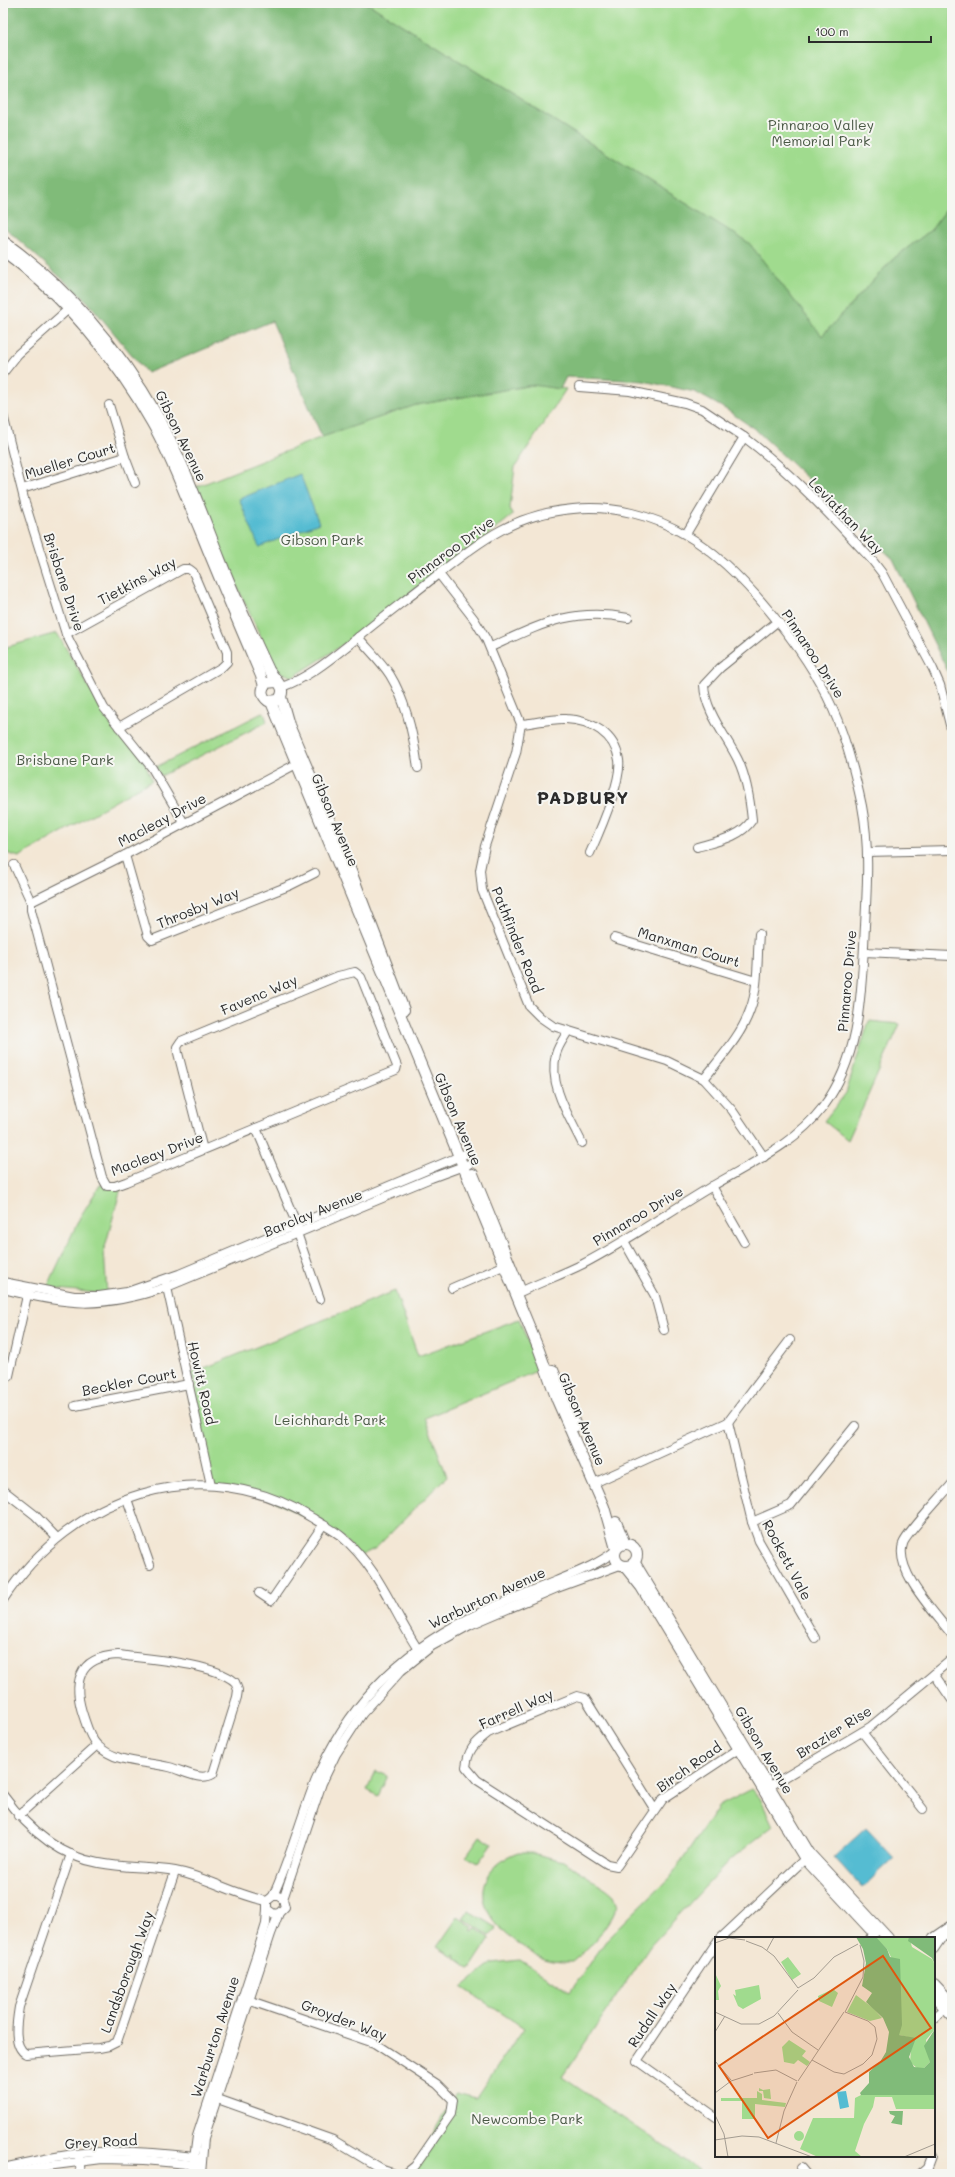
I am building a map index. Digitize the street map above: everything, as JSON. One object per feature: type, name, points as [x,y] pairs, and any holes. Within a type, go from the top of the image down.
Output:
[{"type":"main road","name":"Gibson Avenue","points":[[3,241],[31,264],[70,307],[115,366],[152,423],[191,509],[261,676],[264,686],[263,696],[271,702],[349,866],[466,1165],[597,1482],[619,1548],[615,1560],[626,1565],[741,1747],[808,1857],[876,1935]]},
{"type":"main road","name":"Gibson Avenue","points":[[3,251],[101,334],[137,381],[158,416],[201,511],[239,604],[269,670],[280,689],[300,762]]},
{"type":"main road","points":[[264,686],[269,682],[280,689],[271,702]]},
{"type":"main road","points":[[619,1548],[632,1546],[637,1552],[626,1565]]},
{"type":"main road","points":[[935,1986],[945,2004]]},
{"type":"street","points":[[3,373],[18,354],[70,307]]},
{"type":"street","name":"Leviathan Way","points":[[579,387],[630,391],[685,403],[702,409],[744,437],[780,466],[872,560],[882,573],[934,669],[952,733]]},
{"type":"street","name":"Mueller Court","points":[[109,405],[125,457],[135,483]]},
{"type":"street","name":"Brisbane Drive","points":[[3,415],[22,490],[61,623],[104,708],[152,768],[184,823]]},
{"type":"street","points":[[686,534],[744,437]]},
{"type":"street","name":"Mueller Court","points":[[22,490],[125,457]]},
{"type":"street","name":"Pinnaroo Drive","points":[[280,689],[321,666],[464,554],[502,528],[532,516],[578,508],[626,512],[652,518],[686,534],[719,559],[778,621],[821,686],[833,708],[856,777],[863,811],[868,852],[864,952],[857,1029],[842,1077],[822,1107],[802,1129],[764,1157],[712,1186],[583,1264],[518,1292]]},
{"type":"street","name":"Tietkins Way","points":[[66,634],[183,569],[189,569],[193,572],[227,652],[227,662],[222,667],[119,727]]},
{"type":"street","points":[[439,574],[474,619],[491,647],[521,724],[566,719],[586,722],[599,728],[615,748],[620,761],[619,775],[590,853]]},
{"type":"street","points":[[491,647],[550,620],[592,613],[628,618]]},
{"type":"street","points":[[697,847],[739,834],[752,820],[745,779],[738,761],[704,695],[704,686],[720,668],[778,621]]},
{"type":"street","points":[[358,637],[389,674],[395,685],[405,712],[416,750],[418,768]]},
{"type":"street","name":"Pathfinder Road","points":[[521,724],[516,753],[485,846],[480,870],[482,890],[529,1006],[553,1026],[667,1062],[704,1079],[732,1110],[764,1157]]},
{"type":"street","name":"Macleay Drive","points":[[31,902],[125,855],[300,762]]},
{"type":"street","points":[[868,852],[952,850]]},
{"type":"street","name":"Throsby Way","points":[[125,855],[145,927],[148,936],[152,940],[290,885],[315,873]]},
{"type":"street","name":"Macleay Drive","points":[[14,866],[31,902],[31,910],[55,1004],[102,1176],[107,1186],[115,1186],[126,1182],[396,1070],[397,1066]]},
{"type":"street","points":[[704,1079],[743,1026],[750,1010],[756,981],[759,934]]},
{"type":"street","name":"Manxman Court","points":[[614,938],[756,981]]},
{"type":"street","points":[[864,952],[952,956]]},
{"type":"street","name":"Favenc Way","points":[[203,1150],[178,1053],[177,1048],[181,1041],[338,976],[355,972],[361,977],[397,1066]]},
{"type":"street","points":[[568,1031],[556,1054],[558,1094],[582,1143]]},
{"type":"street","points":[[256,1128],[297,1229],[320,1299]]},
{"type":"street","name":"Barclay Avenue","points":[[297,1229],[462,1155]]},
{"type":"street","name":"Barclay Avenue","points":[[3,1282],[28,1291],[72,1303],[102,1303],[134,1297],[297,1229],[466,1165]]},
{"type":"street","points":[[712,1186],[744,1242]]},
{"type":"street","points":[[624,1240],[654,1296],[664,1330]]},
{"type":"street","points":[[452,1288],[507,1265]]},
{"type":"street","name":"Howitt Road","points":[[166,1283],[211,1485]]},
{"type":"street","name":"Barclay Avenue","points":[[3,1289],[28,1291]]},
{"type":"street","points":[[9,1376],[28,1291]]},
{"type":"street","points":[[597,1482],[728,1422],[790,1340]]},
{"type":"street","name":"Beckler Court","points":[[75,1406],[189,1384]]},
{"type":"street","name":"Rockett Vale","points":[[728,1422],[752,1522],[759,1541],[815,1638]]},
{"type":"street","points":[[752,1522],[790,1505],[855,1426]]},
{"type":"street","points":[[3,1600],[25,1568],[57,1538],[79,1521],[127,1499],[152,1491],[172,1487],[211,1485],[252,1492],[292,1506],[342,1537],[370,1568],[384,1587],[419,1651]]},
{"type":"street","points":[[951,1485],[903,1543],[902,1559],[911,1580],[952,1635]]},
{"type":"street","points":[[3,1490],[35,1515],[57,1538]]},
{"type":"street","points":[[127,1499],[150,1565]]},
{"type":"street","points":[[259,1593],[271,1601],[323,1525]]},
{"type":"street","name":"Warburton Avenue","points":[[283,1899],[318,1796],[336,1754],[354,1725],[374,1700],[419,1651],[436,1635],[472,1616],[592,1566],[619,1548]]},
{"type":"street","name":"Warburton Avenue","points":[[200,2174],[196,2164],[197,2136],[213,2097],[245,1999],[266,1924],[269,1902],[285,1868],[315,1783],[336,1740],[362,1702],[393,1669],[419,1651],[470,1625],[557,1588],[626,1565]]},
{"type":"street","points":[[118,1655],[187,1664],[232,1678],[238,1685],[237,1697],[214,1771],[209,1776],[201,1777],[169,1767],[122,1759],[98,1745],[87,1728],[78,1694],[81,1674],[86,1667],[97,1658],[118,1655]]},
{"type":"street","name":"Brazier Rise","points":[[766,1788],[862,1732],[952,1658]]},
{"type":"street","points":[[934,1674],[952,1700]]},
{"type":"street","name":"Farrell Way","points":[[607,1864],[477,1780],[466,1767],[468,1754],[477,1741],[488,1733],[576,1696],[585,1698],[655,1810]]},
{"type":"street","points":[[862,1732],[923,1809]]},
{"type":"street","points":[[18,1816],[98,1745]]},
{"type":"street","name":"Birch Road","points":[[607,1864],[617,1866],[663,1799],[741,1747]]},
{"type":"street","points":[[3,1795],[18,1816],[44,1839],[71,1854],[100,1863],[175,1872],[269,1902],[274,1914],[279,1913],[285,1907],[283,1899],[278,1896],[269,1902]]},
{"type":"street","name":"Landsborough Way","points":[[71,1854],[19,2007],[16,2020],[18,2044],[20,2049],[26,2054],[99,2048],[109,2046],[117,2042],[175,1872]]},
{"type":"street","points":[[722,1937],[808,1857]]},
{"type":"street","name":"Warburton Avenue","points":[[245,1999],[279,1913]]},
{"type":"street","points":[[935,1937],[950,1928]]},
{"type":"street","points":[[935,1948],[950,1928]]},
{"type":"street","name":"Rudall Way","points":[[715,1944],[637,2061],[715,2116]]},
{"type":"street","name":"Groyder Way","points":[[245,1999],[374,2043],[437,2084],[453,2100],[451,2114],[415,2166],[405,2174]]},
{"type":"street","points":[[935,2017],[945,2004]]},
{"type":"street","points":[[213,2097],[333,2140],[383,2170],[395,2174]]},
{"type":"street","name":"Grey Road","points":[[3,2168],[127,2152],[196,2164]]},
{"type":"street","points":[[79,2157],[81,2174]]},
{"type":"street","name":"Grey Road","points":[[10,2174],[79,2157]]},
{"type":"street","points":[[920,2174],[928,2167],[932,2157]]},
{"type":"green space","points":[[3,3],[367,3],[749,243],[822,336],[893,259],[931,230],[952,202],[952,680],[893,559],[756,430],[727,410],[695,392],[643,381],[566,377],[560,389],[533,385],[416,405],[322,437],[272,321],[147,373],[88,302],[3,226]]},
{"type":"green space","name":"Pinnaroo Valley Memorial Park","points":[[367,3],[952,3],[952,202],[931,230],[893,259],[822,336],[749,243]]},
{"type":"green space","name":"Gibson Park","points":[[533,385],[566,389],[515,467],[510,508],[513,515],[406,599],[322,659],[293,677],[277,671],[191,489],[322,437],[416,405]]},
{"type":"green space","name":"Brisbane Park","points":[[57,633],[101,708],[140,751],[152,780],[19,857],[3,852],[3,648]]},
{"type":"green space","points":[[264,712],[267,722],[161,776],[156,767]]},
{"type":"green space","points":[[869,1021],[900,1024],[848,1140],[824,1121],[846,1093]]},
{"type":"green space","points":[[122,1184],[104,1251],[107,1294],[47,1288],[80,1217],[100,1185]]},
{"type":"green space","name":"Leichhardt Park","points":[[395,1291],[418,1356],[519,1319],[539,1370],[425,1418],[447,1476],[376,1548],[360,1556],[342,1537],[267,1497],[211,1485],[192,1373]]},
{"type":"green space","points":[[376,1771],[388,1776],[378,1796],[367,1790]]},
{"type":"green space","name":"Newcombe Park","points":[[752,1789],[760,1798],[773,1826],[730,1860],[651,1945],[562,2077],[700,2170],[697,2174],[410,2174],[456,2093],[476,2098],[524,2028],[462,1987],[493,1963],[520,1960],[570,1992],[608,1938],[673,1874],[719,1806]]},
{"type":"green space","points":[[480,1836],[492,1844],[478,1863],[466,1856]]},
{"type":"green space","points":[[518,1853],[532,1853],[563,1861],[614,1895],[618,1905],[609,1921],[592,1943],[572,1962],[558,1962],[540,1958],[513,1939],[497,1925],[487,1909],[484,1899],[486,1880],[491,1871],[498,1864]]},
{"type":"green space","points":[[469,1910],[496,1928],[490,1936],[463,1918]]},
{"type":"green space","points":[[458,1917],[473,1927],[471,1930],[473,1931],[475,1928],[490,1938],[470,1969],[455,1958],[456,1956],[454,1955],[453,1957],[437,1947]]},
{"type":"water","points":[[300,474],[319,523],[259,547],[239,499]]},
{"type":"water","points":[[866,1828],[894,1858],[862,1888],[834,1857]]},
{"type":"district","name":"PADBURY","points":[[583,798]]}]
